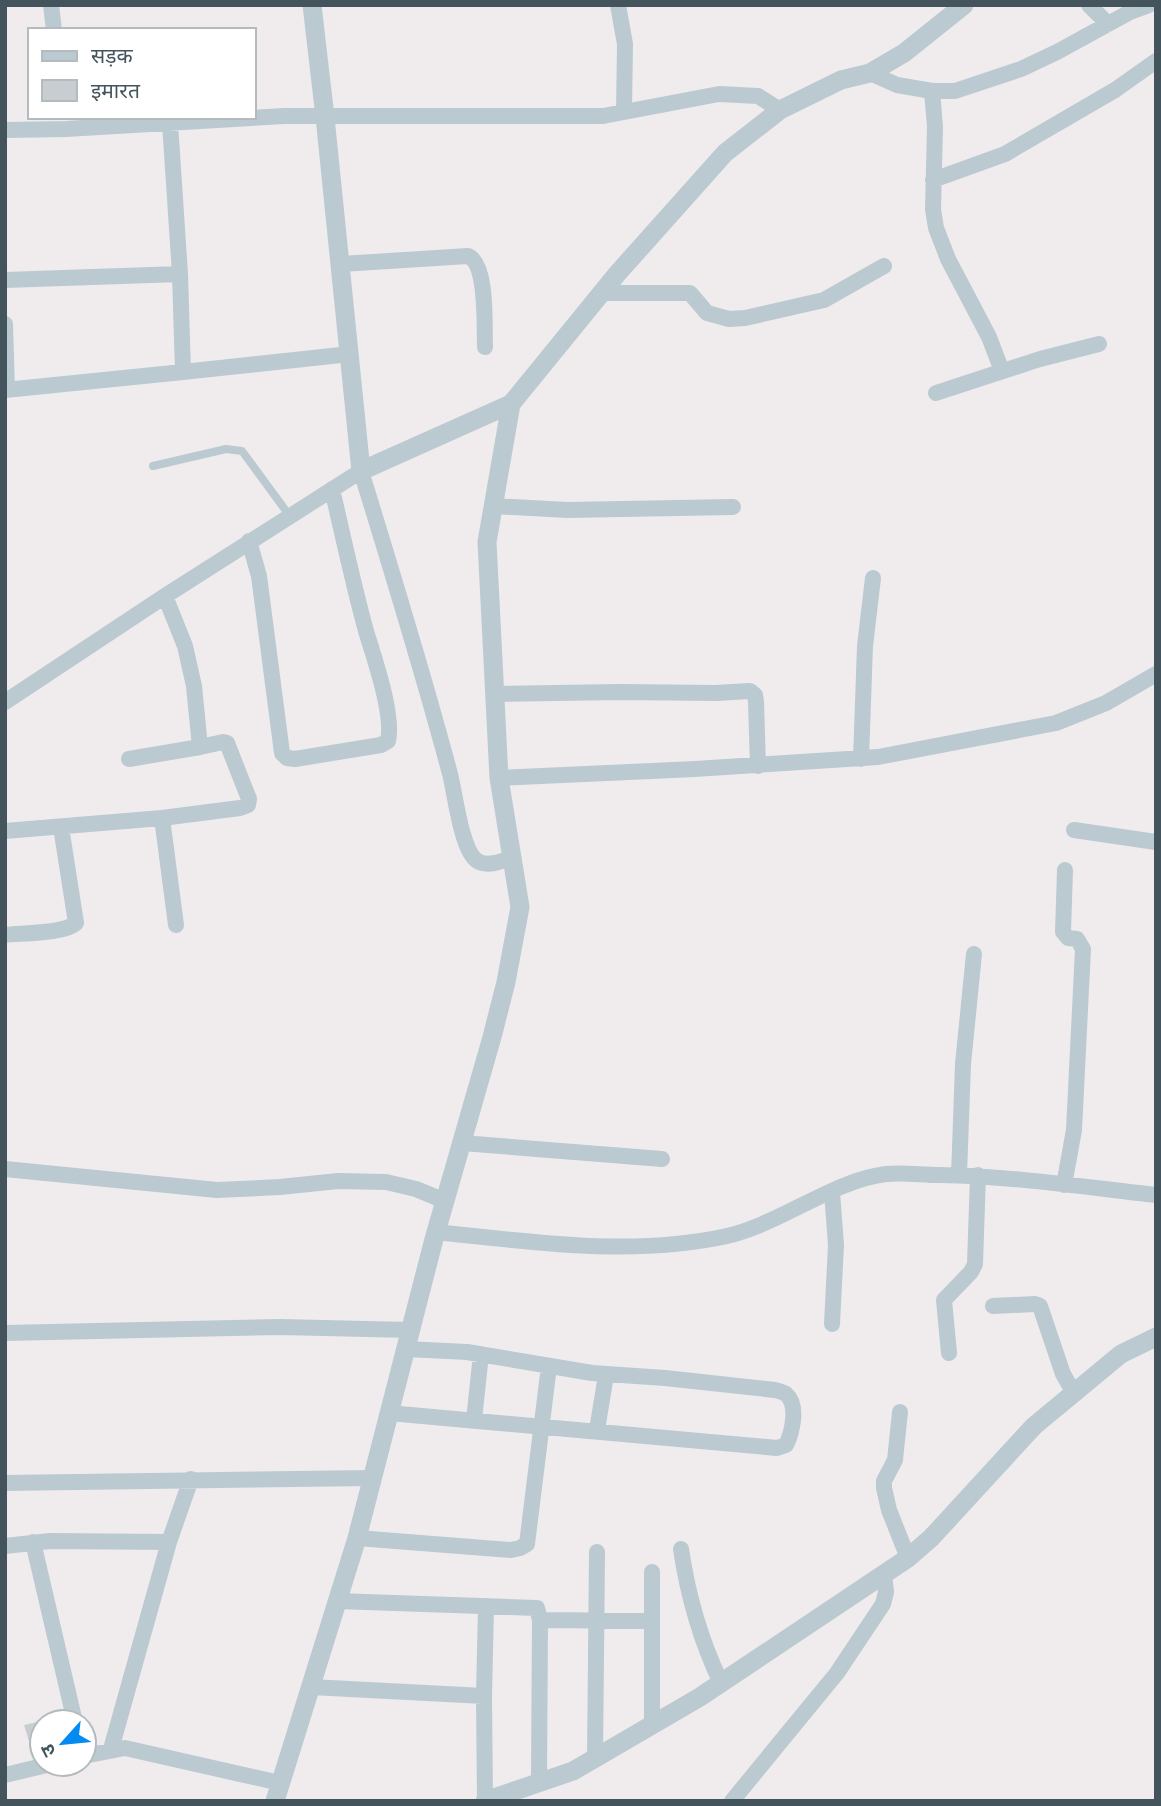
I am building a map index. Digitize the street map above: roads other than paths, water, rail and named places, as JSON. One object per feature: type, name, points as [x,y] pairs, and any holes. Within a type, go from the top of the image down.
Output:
[{"type":"street","points":[[51,5],[54,28]]},
{"type":"street","points":[[312,5],[326,117],[361,471],[417,656],[451,777],[468,850],[476,860],[498,861]]},
{"type":"street","points":[[618,5],[625,44],[624,111]]},
{"type":"street","points":[[5,702],[289,515],[361,471],[511,404],[601,293],[725,153],[780,110],[841,80],[870,73],[904,54],[964,5]]},
{"type":"street","points":[[1089,5],[1108,24]]},
{"type":"street","points":[[870,73],[897,85],[932,91],[955,91],[1021,69],[1108,24],[1153,6]]},
{"type":"street","points":[[933,180],[1004,154],[1115,90],[1156,61]]},
{"type":"street","points":[[932,91],[936,127],[933,180],[936,228],[948,259],[989,337],[1002,371]]},
{"type":"street","points":[[256,118],[603,116],[719,94],[758,96],[780,110]]},
{"type":"street","points":[[5,130],[65,123],[170,123],[235,119]]},
{"type":"street","points":[[170,123],[180,274],[183,372]]},
{"type":"street","points":[[341,264],[468,256],[474,258],[479,265],[482,284],[485,347]]},
{"type":"street","points":[[601,293],[690,293],[707,313],[729,319],[745,318],[824,300],[884,266]]},
{"type":"street","points":[[5,280],[180,274]]},
{"type":"street","points":[[5,324],[6,390],[350,354]]},
{"type":"street","points":[[936,393],[1099,344]]},
{"type":"street","points":[[98,1752],[125,1748],[278,1792],[357,1538],[436,1232],[430,1195],[462,1143],[506,982],[520,907],[498,861],[499,778],[487,541],[511,404]]},
{"type":"street","points":[[250,541],[259,576],[282,753],[287,758],[295,759],[380,745],[388,741],[389,724],[377,668],[332,489]]},
{"type":"street","points":[[493,506],[566,510],[733,507]]},
{"type":"street","points":[[861,759],[865,646],[873,578]]},
{"type":"street","points":[[165,596],[185,646],[194,686],[200,747]]},
{"type":"street","points":[[499,778],[861,759],[1056,723],[1106,703],[1156,674]]},
{"type":"street","points":[[494,694],[750,691],[757,702],[758,766]]},
{"type":"street","points":[[5,831],[162,818],[240,808],[248,804],[249,799],[227,743],[129,759]]},
{"type":"street","points":[[162,818],[177,925]]},
{"type":"street","points":[[5,935],[59,930],[73,927],[76,923],[61,827]]},
{"type":"street","points":[[1074,830],[1156,842]]},
{"type":"street","points":[[1065,870],[1063,932],[1068,938],[1077,939],[1083,949],[1074,1130],[1065,1185]]},
{"type":"street","points":[[960,1175],[963,1064],[974,954]]},
{"type":"street","points":[[462,1143],[662,1159]]},
{"type":"street","points":[[5,1169],[217,1190],[338,1181],[386,1182],[430,1195]]},
{"type":"street","points":[[436,1232],[561,1245],[660,1245],[727,1236],[753,1228],[832,1192],[886,1174],[978,1175],[1156,1195]]},
{"type":"street","points":[[949,1353],[944,1300],[971,1272],[975,1264],[978,1175]]},
{"type":"street","points":[[832,1192],[836,1245],[832,1325]]},
{"type":"street","points":[[993,1306],[1040,1306],[1063,1374],[1074,1393]]},
{"type":"street","points":[[5,1334],[281,1327],[408,1339],[606,1375],[665,1378],[775,1390],[786,1395],[792,1404],[791,1435],[786,1445],[777,1448],[389,1412]]},
{"type":"street","points":[[486,1606],[485,1801],[573,1770],[595,1758],[721,1683],[908,1558],[931,1538],[1034,1426],[1121,1354],[1156,1337]]},
{"type":"street","points":[[474,1420],[481,1354]]},
{"type":"street","points":[[357,1538],[511,1550],[527,1544],[549,1366]]},
{"type":"street","points":[[597,1430],[606,1375]]},
{"type":"street","points":[[900,1412],[895,1460],[884,1481],[884,1488],[889,1510],[908,1558]]},
{"type":"street","points":[[5,1483],[373,1478]]},
{"type":"street","points":[[111,1749],[169,1542],[191,1479]]},
{"type":"street","points":[[5,1546],[33,1542],[169,1542]]},
{"type":"street","points":[[33,1542],[72,1708]]},
{"type":"street","points":[[681,1549],[695,1620],[721,1683]]},
{"type":"street","points":[[595,1758],[597,1552]]},
{"type":"street","points":[[652,1572],[652,1725]]},
{"type":"street","points":[[732,1801],[837,1673],[883,1604],[886,1592],[884,1574]]},
{"type":"street","points":[[337,1601],[537,1608],[540,1619],[539,1782]]},
{"type":"street","points":[[540,1619],[651,1621]]},
{"type":"street","points":[[311,1687],[484,1696]]},
{"type":"street","points":[[5,1775],[28,1770]]},
{"type":"lane","points":[[153,466],[226,449],[242,451],[289,515]]}]
